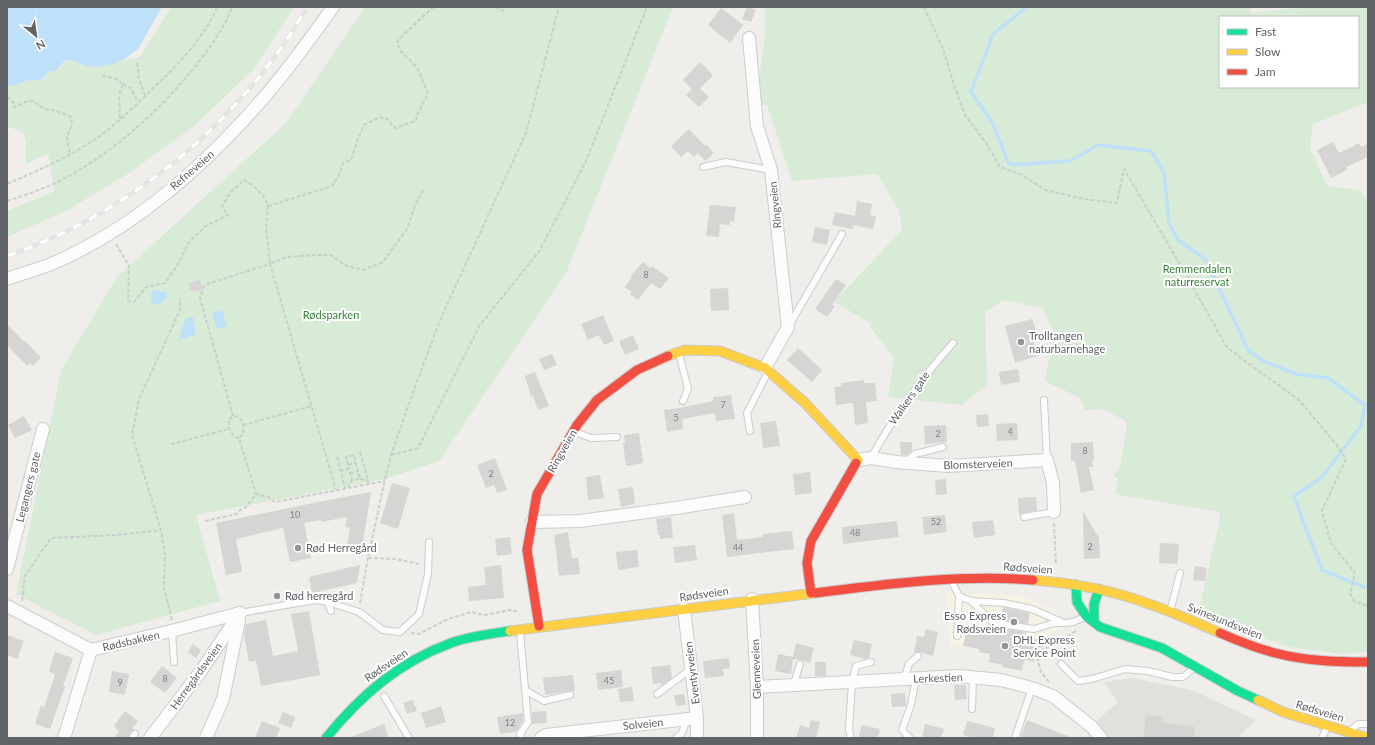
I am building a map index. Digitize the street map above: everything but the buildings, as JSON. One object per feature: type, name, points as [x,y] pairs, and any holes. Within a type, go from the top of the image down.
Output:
[{"type":"main road","name":"Ringveien","points":[[539,626],[528,550],[537,494],[577,425],[600,397],[637,370],[660,358],[685,350],[720,351],[767,369],[805,403],[858,460]]},
{"type":"main road","points":[[811,593],[807,563],[811,541],[858,460]]},
{"type":"main road","name":"Rødsveien","points":[[326,738],[340,719],[372,688],[393,672],[410,662],[454,642],[476,636],[539,626],[684,609],[752,599],[952,579],[1010,578],[1076,585]]},
{"type":"main road","points":[[1076,585],[1077,602],[1091,617]]},
{"type":"main road","name":"Svinesundsveien","points":[[1076,585],[1099,589],[1144,602],[1239,641],[1273,652],[1310,660],[1332,662],[1368,662]]},
{"type":"main road","points":[[1091,617],[1099,589]]},
{"type":"main road","name":"Rødsveien","points":[[1091,617],[1100,627],[1162,648],[1238,691],[1283,712],[1368,738]]},
{"type":"street","name":"Refneveien","points":[[7,279],[55,262],[96,242],[143,212],[211,154],[260,102],[334,7]]},
{"type":"street","name":"Ringveien","points":[[749,38],[757,126],[771,170],[788,327]]},
{"type":"street","points":[[767,369],[788,327]]},
{"type":"street","name":"Legangers gate","points":[[7,569],[43,429]]},
{"type":"street","name":"Blomsterveien","points":[[858,460],[871,458],[904,463],[948,466],[1047,460]]},
{"type":"street","points":[[1047,460],[1053,483],[1054,512]]},
{"type":"street","points":[[532,522],[580,521],[745,497]]},
{"type":"street","name":"Glenneveien","points":[[752,599],[757,687],[757,738]]},
{"type":"street","name":"Rødsbakken","points":[[12,608],[91,650],[174,631],[240,613]]},
{"type":"street","name":"Eventyrveien","points":[[684,609],[691,669],[692,718],[697,738]]},
{"type":"street","points":[[206,738],[223,699],[240,613]]},
{"type":"street","name":"Herregårdsveien","points":[[150,738],[201,671],[240,613]]},
{"type":"street","points":[[64,738],[91,650]]},
{"type":"street","name":"Lerkestien","points":[[757,687],[959,676],[1001,680],[1032,688],[1053,696],[1092,727],[1102,738]]},
{"type":"street","name":"Solveien","points":[[541,738],[546,735],[692,718]]},
{"type":"lane","points":[[703,167],[726,162],[771,170]]},
{"type":"lane","points":[[788,327],[842,234]]},
{"type":"lane","name":"Walkers gate","points":[[871,458],[909,396],[928,371],[953,343]]},
{"type":"lane","points":[[679,351],[688,390],[683,401]]},
{"type":"lane","points":[[750,431],[747,413],[758,393],[767,369]]},
{"type":"lane","points":[[1044,400],[1047,460]]},
{"type":"lane","points":[[573,432],[591,438],[617,437]]},
{"type":"lane","points":[[904,463],[915,454],[943,446]]},
{"type":"lane","points":[[1024,517],[1054,512]]},
{"type":"lane","points":[[240,613],[315,600],[328,602],[359,612],[383,630],[400,632],[419,614],[428,574],[429,542]]},
{"type":"lane","points":[[1171,612],[1180,573]]},
{"type":"lane","points":[[952,579],[953,586],[959,596],[957,636]]},
{"type":"lane","points":[[959,596],[971,601],[1004,603],[1032,609],[1064,623]]},
{"type":"lane","points":[[971,601],[993,623],[1034,629],[1054,623],[1073,622],[1091,617]]},
{"type":"lane","points":[[328,602],[331,611]]},
{"type":"lane","points":[[520,629],[528,722],[520,734],[520,738]]},
{"type":"lane","points":[[174,631],[174,662]]},
{"type":"lane","points":[[910,738],[902,730],[911,705],[910,664],[918,656]]},
{"type":"lane","points":[[851,738],[849,730],[852,682],[856,666],[872,662]]},
{"type":"lane","points":[[794,684],[800,664]]},
{"type":"lane","points":[[1061,664],[1078,681],[1092,679],[1125,669],[1148,671],[1172,677],[1183,677],[1196,666]]},
{"type":"lane","points":[[657,694],[691,669]]},
{"type":"lane","points":[[972,709],[973,677]]},
{"type":"lane","points":[[1016,738],[1032,688]]},
{"type":"lane","points":[[525,690],[544,701],[570,695]]},
{"type":"lane","points":[[384,696],[409,738]]},
{"type":"lane","points":[[676,738],[682,733],[692,718]]},
{"type":"lane","points":[[1348,732],[1358,724],[1368,724]]},
{"type":"lane","points":[[1322,738],[1328,726]]},
{"type":"path","points":[[7,184],[70,155],[88,145],[120,119],[168,74],[196,42],[217,7]]},
{"type":"path","points":[[7,201],[69,176],[104,153],[140,124],[198,63],[219,34],[231,13],[232,7]]},
{"type":"path","points":[[268,206],[332,186],[338,177],[343,163],[351,160],[364,125],[380,117],[387,119],[395,128],[416,121],[417,115],[428,94],[417,69],[401,52],[397,45],[398,40],[432,8],[436,7]]},
{"type":"path","points":[[495,7],[504,11]]},
{"type":"path","points":[[359,612],[368,558],[391,455],[440,320],[526,133],[559,7]]},
{"type":"path","points":[[391,455],[418,448],[480,325],[540,250],[586,161],[647,7]]},
{"type":"path","points":[[924,7],[942,46],[964,115],[986,143],[1000,167],[1020,174],[1045,190],[1084,199],[1117,203],[1124,169],[1226,346],[1298,399],[1336,444],[1346,459],[1322,511],[1331,543],[1355,573],[1350,594],[1354,601],[1368,606]]},
{"type":"path","points":[[137,63],[139,79],[145,96]]},
{"type":"path","points":[[102,76],[114,78],[131,88],[138,102]]},
{"type":"path","points":[[120,119],[119,95],[123,84]]},
{"type":"path","points":[[7,97],[12,100],[14,107],[28,101],[33,101],[44,109],[58,111],[71,117],[72,124],[67,138],[70,155]]},
{"type":"path","points":[[113,239],[129,266],[128,301],[134,302],[146,287],[165,283],[177,266],[189,242],[206,226],[228,215],[222,207],[230,193],[244,180],[263,195],[268,206],[266,227],[270,264],[336,490]]},
{"type":"path","points":[[233,416],[200,298],[204,286],[287,257],[330,255],[347,266],[363,270],[383,262],[407,229],[414,208],[424,188]]},
{"type":"path","points":[[174,631],[164,588],[166,554],[161,530],[132,435],[139,399],[180,310],[180,298]]},
{"type":"path","points":[[243,425],[312,406]]},
{"type":"path","points":[[233,416],[239,417],[243,425],[243,435],[239,438]]},
{"type":"path","points":[[233,416],[229,420],[228,429],[231,434],[239,438]]},
{"type":"path","points":[[171,444],[228,429]]},
{"type":"path","points":[[239,438],[256,494]]},
{"type":"path","points":[[360,452],[368,483]]},
{"type":"path","points":[[352,480],[346,457],[354,455],[360,478],[368,483]]},
{"type":"path","points":[[337,457],[340,471],[347,488]]},
{"type":"path","points":[[348,465],[356,463]]},
{"type":"path","points":[[357,467],[364,465]]},
{"type":"path","points":[[340,471],[349,468]]},
{"type":"path","points":[[350,472],[358,471]]},
{"type":"path","points":[[347,488],[352,480],[360,478]]},
{"type":"path","points":[[256,494],[268,497],[275,502],[368,483],[385,481]]},
{"type":"path","points":[[205,520],[237,514],[240,510],[246,507],[256,494]]},
{"type":"path","points":[[1054,512],[1055,582]]},
{"type":"path","points":[[12,608],[22,600],[25,576],[51,538],[116,535],[161,530]]},
{"type":"path","points":[[368,558],[396,559],[428,566]]},
{"type":"path","points":[[400,632],[419,634],[448,619],[470,612],[485,615],[510,610],[524,613]]},
{"type":"path","points":[[1053,696],[1051,684],[1041,672],[1037,657],[1040,651],[1077,630]]},
{"type":"shaded area","points":[[946,592],[1023,596],[1050,609],[1070,623],[1047,636],[1050,644],[1036,649],[1034,662],[1024,661],[1022,671],[1002,667],[1003,665],[989,662],[990,654],[980,649],[964,646],[950,647]]},
{"type":"shaded area","points":[[1132,678],[1192,690],[1256,720],[1237,738],[1107,738],[1093,724],[1118,702],[1104,682]]},
{"type":"green space","points":[[171,7],[294,7],[254,69],[193,127],[129,173],[66,211],[7,237],[7,211],[55,191],[48,154],[26,164],[26,140],[22,132],[7,126],[7,86],[25,81],[40,80],[47,74],[59,68],[69,59],[86,66],[96,67],[113,64],[123,60],[139,58]]},
{"type":"green space","name":"Rødsparken","points":[[365,7],[673,7],[566,273],[439,461],[385,479],[196,515],[220,601],[96,635],[16,594],[61,370],[117,277],[286,123]]},
{"type":"green space","name":"Remmendalen naturreservat","points":[[762,7],[1249,7],[1252,13],[1308,7],[1368,7],[1368,102],[1313,124],[1310,148],[1327,186],[1359,190],[1368,202],[1368,652],[1339,654],[1289,647],[1230,626],[1200,605],[1220,520],[1219,512],[1115,494],[1118,478],[1113,476],[1120,467],[1127,425],[1126,421],[1102,409],[1085,410],[1080,398],[1045,381],[1054,335],[1043,308],[1004,300],[985,312],[987,385],[961,405],[888,397],[894,358],[870,326],[872,324],[834,302],[902,230],[899,210],[877,174],[792,181],[767,105],[756,105],[765,34],[765,9]]},
{"type":"water","points":[[7,7],[162,7],[138,49],[123,60],[113,64],[96,67],[86,66],[69,59],[55,71],[48,73],[41,79],[24,81],[7,86]]},
{"type":"water","points":[[152,290],[167,292],[166,298],[161,303],[151,304]]},
{"type":"water","points":[[222,310],[227,326],[217,329],[212,313]]},
{"type":"water","points":[[193,317],[196,334],[178,340],[186,318]]},
{"type":"waterway","points":[[1027,7],[993,34],[971,92],[992,122],[1009,164],[1070,161],[1098,145],[1151,151],[1164,172],[1169,223],[1177,239],[1206,260],[1248,350],[1265,362],[1296,374],[1328,378],[1365,405],[1361,426],[1321,478],[1294,496],[1322,570],[1364,587],[1368,587]]},
{"type":"railway","points":[[7,256],[53,238],[97,215],[139,188],[179,158],[216,125],[250,88],[281,49],[307,7]]},
{"type":"traffic: fast","points":[[1076,585],[1077,602],[1086,616],[1100,627],[1162,648],[1238,691],[1258,700]]},
{"type":"traffic: fast","points":[[1094,622],[1094,604],[1099,589]]},
{"type":"traffic: fast","points":[[326,738],[367,694],[398,670],[414,660],[451,643],[510,631]]},
{"type":"traffic: slow","points":[[668,356],[685,350],[720,351],[765,368],[805,403],[858,460],[856,463]]},
{"type":"traffic: slow","points":[[1033,580],[1078,585],[1107,591],[1167,610],[1220,633]]},
{"type":"traffic: slow","points":[[510,631],[815,593]]},
{"type":"traffic: slow","points":[[1258,700],[1283,712],[1368,738]]},
{"type":"traffic: jam","points":[[539,626],[527,550],[537,494],[577,425],[597,400],[637,370],[668,356]]},
{"type":"traffic: jam","points":[[811,593],[807,563],[811,541],[856,463]]},
{"type":"traffic: jam","points":[[815,593],[897,583],[951,579],[1006,578],[1033,580]]},
{"type":"traffic: jam","points":[[1220,633],[1254,647],[1287,656],[1345,662],[1368,662]]},
{"type":"place","name":"Trolltangen naturbarnehage","points":[[1021,342]]},
{"type":"place","name":"Rød Herregård","points":[[298,548]]},
{"type":"place","name":"Rød herregård","points":[[277,596]]},
{"type":"place","name":"Esso Express Rødsveien","points":[[1014,622]]},
{"type":"place","name":"DHL Express Service Point","points":[[1005,646]]}]
